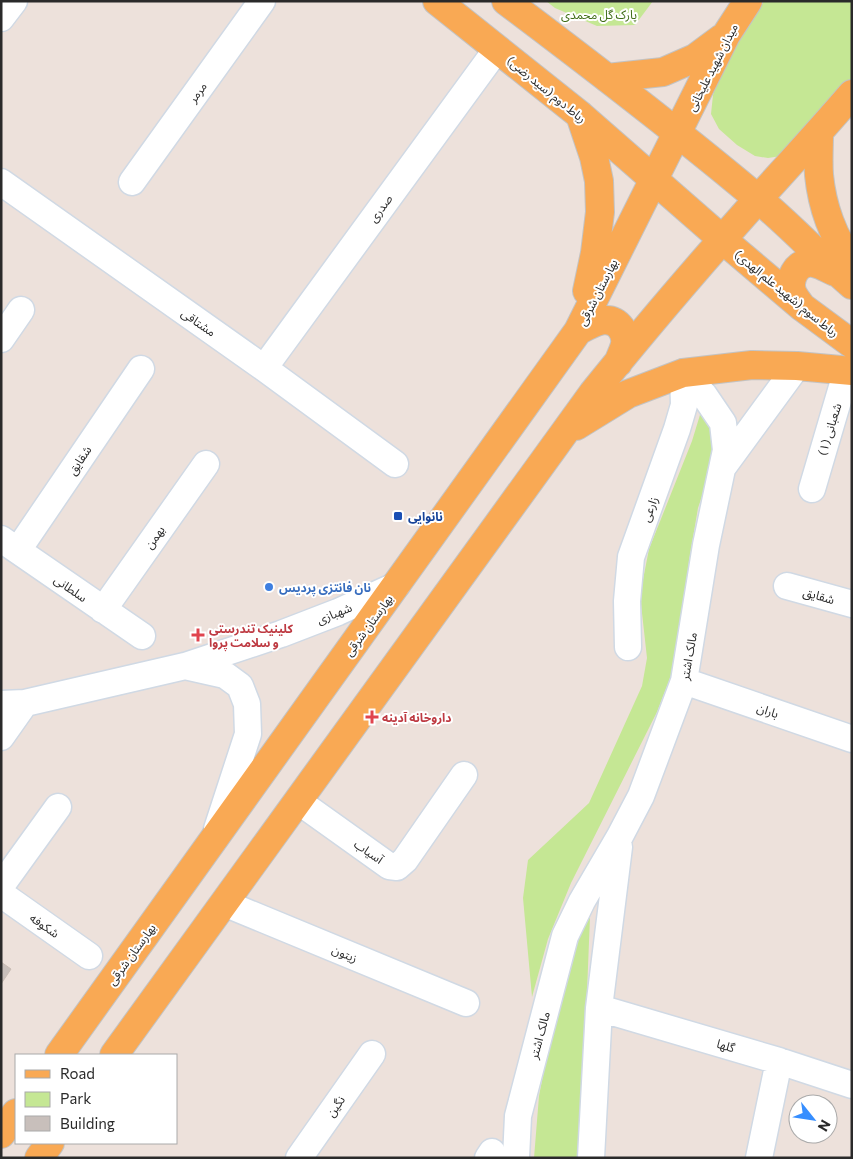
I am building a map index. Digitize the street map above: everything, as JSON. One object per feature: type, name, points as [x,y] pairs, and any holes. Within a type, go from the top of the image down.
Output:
[{"type":"main road","points":[[506,1],[678,133],[847,273]]},
{"type":"main road","name":"میدان شهید علیخانی","points":[[654,180],[726,35],[748,1]]},
{"type":"main road","name":"رباط دوم (سید رضی)","points":[[450,4],[497,49],[580,115],[654,180]]},
{"type":"main road","points":[[607,78],[663,72],[695,58],[726,35]]},
{"type":"main road","points":[[115,1054],[593,393],[758,199],[852,94]]},
{"type":"main road","points":[[578,331],[595,254],[600,212],[599,181],[594,157],[580,115]]},
{"type":"main road","points":[[819,132],[819,175],[827,215],[843,250],[847,273]]},
{"type":"main road","points":[[654,180],[723,240]]},
{"type":"main road","name":"بهارستان شرقی","points":[[60,1054],[578,331],[654,180]]},
{"type":"main road","name":"رباط سوم (شهید علم الهدی)","points":[[723,240],[802,307],[850,362]]},
{"type":"main road","points":[[802,307],[792,294],[790,282],[796,269],[803,263],[812,262],[847,273]]},
{"type":"main road","points":[[578,331],[594,322],[609,320],[618,325],[625,334],[625,343],[618,363]]},
{"type":"main road","points":[[564,433],[628,394],[683,373],[752,365],[797,366],[850,362]]},
{"type":"main road","points":[[1,1134],[15,1114]]},
{"type":"main road","points":[[39,1158],[49,1144]]},
{"type":"street","points":[[1,18],[14,1]]},
{"type":"street","name":"مرمر","points":[[132,182],[262,1]]},
{"type":"street","name":"صدری","points":[[264,368],[497,49]]},
{"type":"street","name":"مشتاقی","points":[[1,182],[264,368],[395,464]]},
{"type":"street","points":[[1,338],[21,310]]},
{"type":"street","name":"شعبانی (۱)","points":[[812,488],[850,362]]},
{"type":"street","points":[[723,467],[797,366]]},
{"type":"street","name":"شقایق","points":[[9,544],[141,369]]},
{"type":"street","name":"مالک اشتر","points":[[499,1156],[518,1116],[566,936],[582,901],[641,796],[684,681],[706,545],[726,450],[723,422],[704,395],[683,373]]},
{"type":"street","name":"زارعی","points":[[628,647],[627,601],[631,557],[682,413],[684,405],[683,373]]},
{"type":"street","name":"بهمن","points":[[103,610],[206,464]]},
{"type":"street","name":"سلطانی","points":[[9,544],[142,636]]},
{"type":"street","name":"شهبازی","points":[[13,704],[184,666],[281,634],[338,612],[397,585]]},
{"type":"street","name":"شقایق","points":[[787,586],[852,604]]},
{"type":"street","name":"شهبازی","points":[[184,666],[225,675],[240,686],[247,704],[248,734],[214,839]]},
{"type":"street","name":"باران","points":[[684,681],[852,739]]},
{"type":"street","points":[[1,737],[13,704]]},
{"type":"street","name":"آسیاب","points":[[298,801],[389,866],[398,867],[405,860],[464,775]]},
{"type":"street","points":[[1,886],[58,807]]},
{"type":"street","name":"مالک اشتر","points":[[591,1158],[599,1008],[620,836]]},
{"type":"street","name":"شکوفه","points":[[1,894],[89,956]]},
{"type":"street","name":"زیتون","points":[[224,902],[466,1003]]},
{"type":"street","name":"گلها","points":[[599,1008],[852,1085]]},
{"type":"street","name":"نگین","points":[[299,1158],[372,1054]]},
{"type":"street","points":[[760,1158],[778,1061]]},
{"type":"green space","name":"پارک گل محمدی","points":[[546,1],[653,1],[635,25],[597,26],[555,8]]},
{"type":"green space","points":[[764,1],[852,1],[852,79],[803,138],[781,156],[768,158],[755,156],[737,145],[719,129],[711,114],[713,95],[720,73]]},
{"type":"green space","points":[[703,405],[715,427],[717,452],[698,508],[689,561],[677,660],[657,712],[571,883],[548,939],[532,997],[523,898],[528,860],[589,803],[642,686],[647,658],[640,595],[649,549],[692,441]]},
{"type":"green space","points":[[590,917],[585,1042],[577,1158],[534,1158],[539,1096],[570,950]]},
{"type":"building","points":[[1,962],[11,969],[1,984]]},
{"type":"place","name":"نانوایی","points":[[398,516]]},
{"type":"place","name":"نان فانتزی پردیس","points":[[269,587]]},
{"type":"place","name":"کلینیک تندرستی و سلامت پروا","points":[[198,635]]},
{"type":"place","name":"داروخانه آدینه","points":[[372,717]]}]
